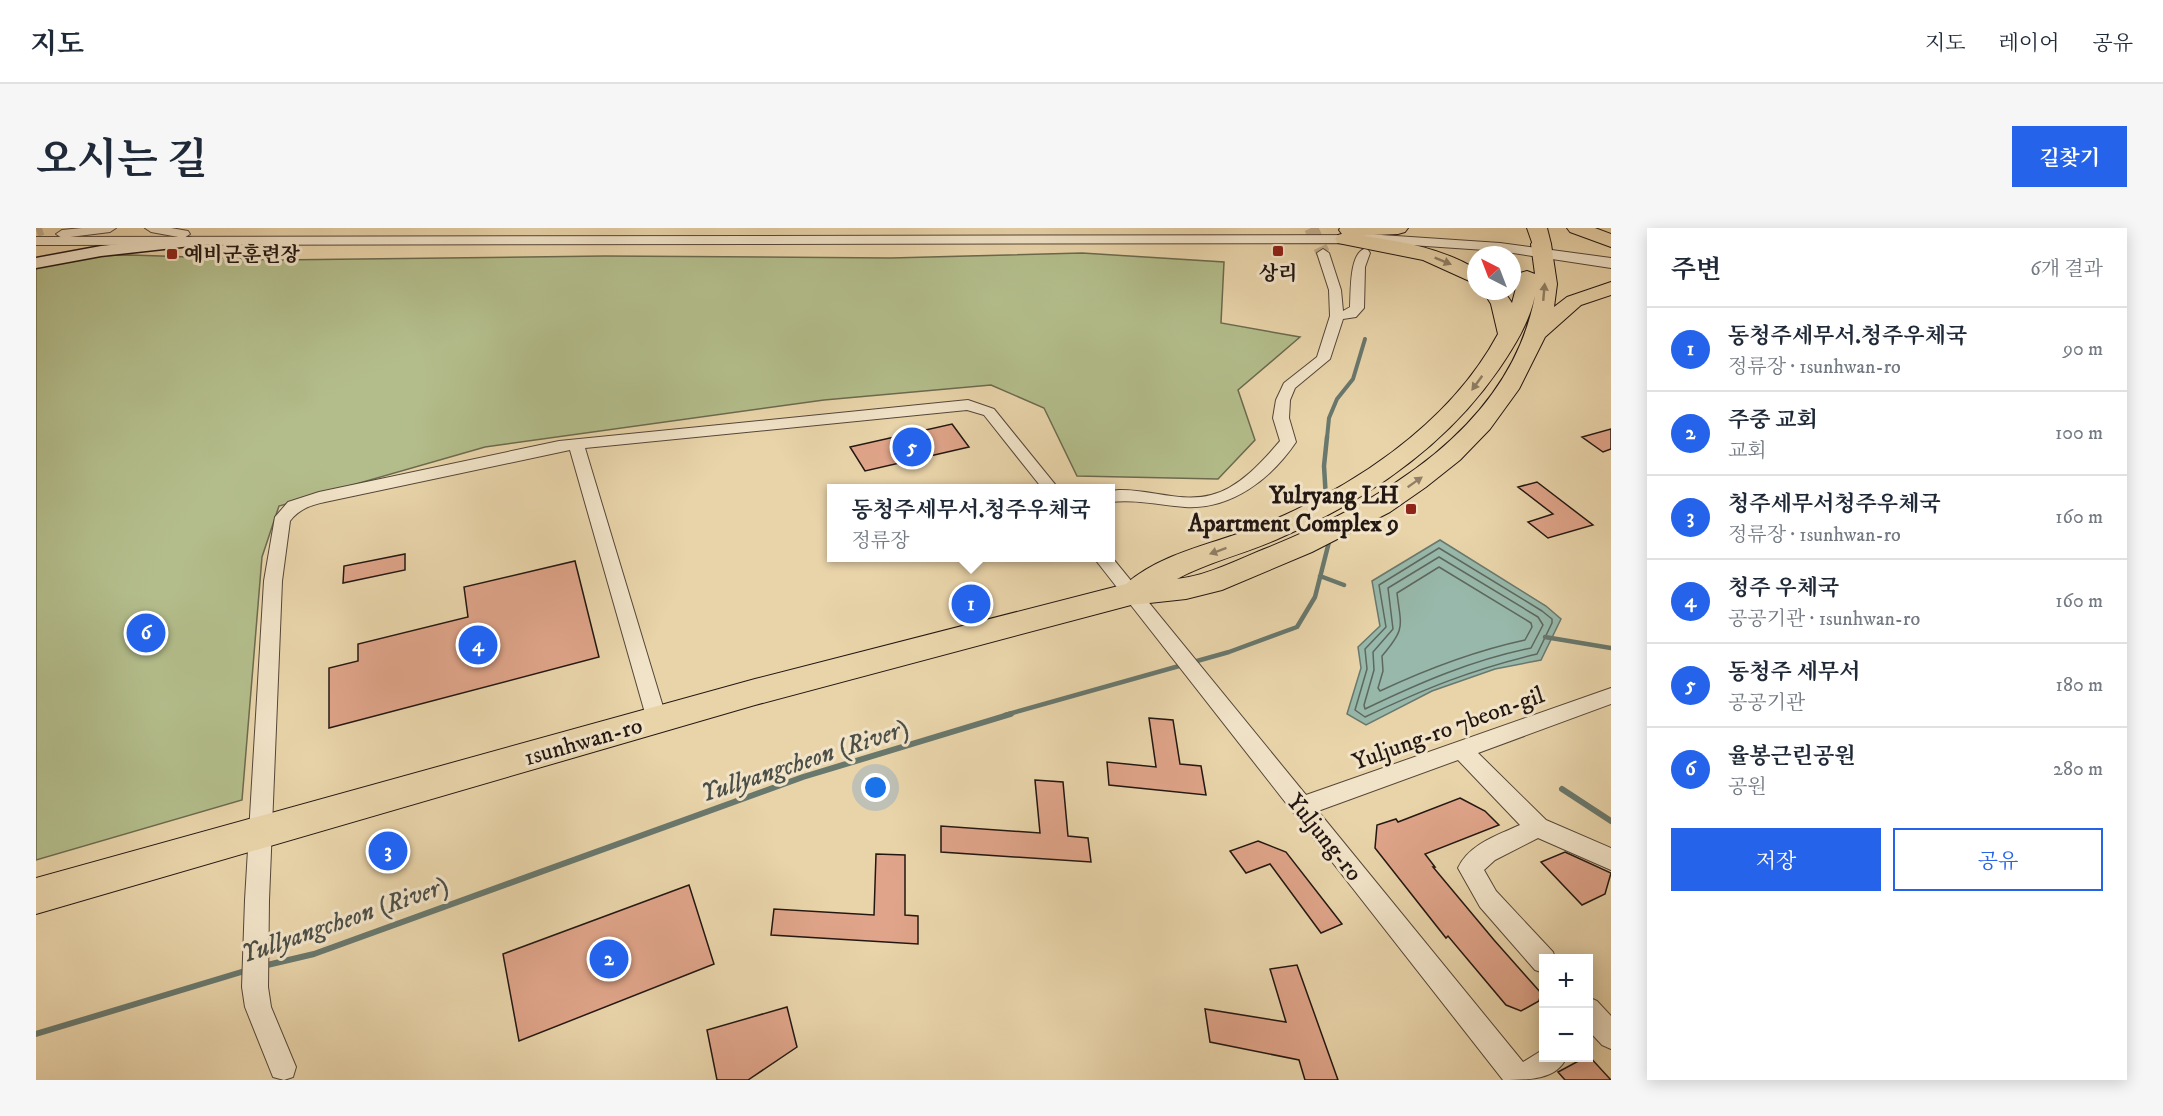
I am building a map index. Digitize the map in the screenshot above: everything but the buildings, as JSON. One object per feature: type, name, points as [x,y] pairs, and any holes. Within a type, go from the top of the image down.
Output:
[{"type":"highway","points":[[1347,235],[1398,228]]},
{"type":"highway","points":[[1577,228],[1611,241]]},
{"type":"main road","points":[[1347,235],[1421,253],[1451,264],[1467,273]]},
{"type":"main road","points":[[44,261],[185,238]]},
{"type":"main road","name":"1sunhwan-ro","points":[[1271,544],[1307,544],[1348,524],[1432,470],[1462,446],[1486,419],[1510,386],[1536,333],[1546,288],[1531,241]]},
{"type":"main road","name":"1sunhwan-ro","points":[[36,896],[755,692],[1131,594],[1194,588],[1271,544],[1402,456],[1459,406],[1494,360],[1521,310],[1526,290],[1531,241]]},
{"type":"main road","points":[[36,242],[60,248],[44,261]]},
{"type":"main road","points":[[1536,333],[1574,301],[1611,288]]},
{"type":"main road","points":[[1499,300],[1509,334]]},
{"type":"street","points":[[62,234],[110,228]]},
{"type":"street","points":[[151,228],[185,238]]},
{"type":"street","points":[[36,242],[185,238],[1054,228],[1347,235],[1419,241],[1531,241],[1611,254]]},
{"type":"street","points":[[36,233],[185,238],[1133,238],[1347,235]]},
{"type":"street","points":[[1531,241],[1611,263]]},
{"type":"street","points":[[1115,496],[1130,494],[1203,502],[1219,499],[1242,485],[1279,454],[1288,442],[1281,418],[1283,400],[1289,386],[1323,358],[1337,316],[1335,290],[1323,253]]},
{"type":"street","points":[[1337,316],[1351,314],[1358,308],[1359,267],[1364,253]]},
{"type":"street","points":[[283,1067],[258,1007],[255,987],[260,832],[273,581],[278,535],[285,513],[293,506],[325,496],[559,446],[968,405],[989,412],[1046,484]]},
{"type":"street","points":[[576,444],[657,720]]},
{"type":"street","name":"Yuljung-ro","points":[[1106,562],[1520,1080]]},
{"type":"street","name":"Yuljung-ro 7beon-gil","points":[[1301,807],[1611,696]]},
{"type":"street","points":[[1462,750],[1538,827],[1611,859]]},
{"type":"street","points":[[1538,827],[1487,852],[1470,868],[1488,899],[1539,955]]},
{"type":"street","points":[[1520,1080],[1547,1062]]},
{"type":"green space","points":[[1082,253],[1224,262],[1221,323],[1300,337],[1238,390],[1255,440],[1218,479],[1077,476],[1044,408],[991,385],[824,400],[485,447],[279,506],[262,557],[242,800],[36,860],[36,266],[75,256],[131,255],[276,260],[605,256],[891,258]]},
{"type":"water","points":[[1440,540],[1546,606],[1561,619],[1541,660],[1495,669],[1432,691],[1366,725],[1347,714],[1361,668],[1358,647],[1380,626],[1372,581]]},
{"type":"waterway","name":"Yullyangcheon (River)","points":[[1327,438],[1329,418],[1337,399],[1353,379],[1365,339]]},
{"type":"waterway","name":"Yullyangcheon (River)","points":[[1326,499],[1324,466],[1327,437]]},
{"type":"waterway","name":"Yullyangcheon (River)","points":[[1320,576],[1330,538]]},
{"type":"waterway","name":"Yullyangcheon (River)","points":[[1005,715],[1229,652],[1297,627],[1315,597],[1320,576]]},
{"type":"waterway","points":[[1320,576],[1344,585]]},
{"type":"waterway","points":[[1545,637],[1611,648]]},
{"type":"waterway","name":"Yullyangcheon (River)","points":[[263,966],[314,954],[803,777],[1011,714]]},
{"type":"waterway","points":[[1562,789],[1611,821]]},
{"type":"waterway","name":"Yullyangcheon (River)","points":[[36,1034],[248,970]]},
{"type":"tunnel","points":[[36,230],[42,228]]},
{"type":"tunnel","points":[[1311,228],[1323,253]]},
{"type":"place","name":"상리","points":[[1278,251]]},
{"type":"place","name":"예비군훈련장","points":[[172,254]]},
{"type":"place","name":"동청주 세무서","points":[[912,447]]},
{"type":"place","name":"Yulryang LH Apartment Complex 9","points":[[1411,509]]},
{"type":"place","name":"동청주세무서.청주우체국","points":[[971,604]]},
{"type":"place","name":"율봉근린공원","points":[[146,633]]},
{"type":"place","name":"청주 우체국","points":[[478,645]]},
{"type":"place","name":"청주세무서청주우체국","points":[[388,851]]},
{"type":"place","name":"주중 교회","points":[[609,959]]}]
